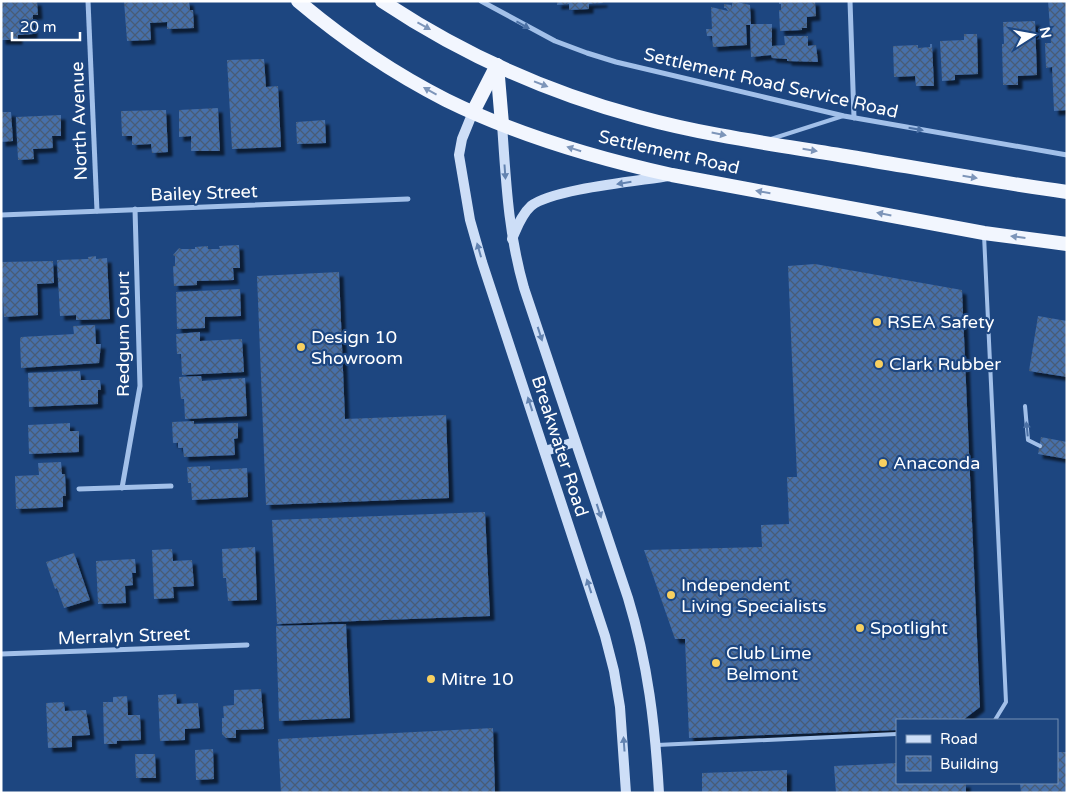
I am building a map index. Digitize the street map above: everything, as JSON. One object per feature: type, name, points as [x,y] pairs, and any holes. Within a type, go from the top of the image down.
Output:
[{"type":"highway","name":"Settlement Road","points":[[298,1],[337,33],[415,83],[473,112],[502,124],[601,158],[672,176],[984,233],[1067,244]]},
{"type":"highway","name":"Settlement Road","points":[[382,1],[414,21],[497,65],[565,93],[631,115],[762,142],[1067,192]]},
{"type":"highway","points":[[473,112],[497,65]]},
{"type":"highway","points":[[497,65],[502,124]]},
{"type":"main road","name":"Breakwater Road","points":[[473,112],[459,152],[466,198],[482,262],[605,636],[614,671],[622,725],[626,793]]},
{"type":"main road","name":"Breakwater Road","points":[[502,124],[512,240],[524,288],[638,634],[650,689],[659,793]]},
{"type":"main road","points":[[512,240],[527,210],[542,200],[574,191],[672,176]]},
{"type":"main road","points":[[545,450],[575,442]]},
{"type":"street","name":"North Avenue","points":[[88,1],[97,210]]},
{"type":"street","name":"Settlement Road Service Road","points":[[481,1],[542,35],[616,62],[844,116],[1067,155]]},
{"type":"street","points":[[850,1],[854,118]]},
{"type":"street","name":"Bailey Street","points":[[1,215],[408,199]]},
{"type":"street","name":"Redgum Court","points":[[122,488],[140,386],[135,209]]},
{"type":"street","points":[[79,489],[172,486]]},
{"type":"street","name":"Merralyn Street","points":[[1,654],[247,645]]},
{"type":"lane","points":[[762,142],[844,116]]},
{"type":"lane","points":[[984,233],[1006,702],[996,719]]},
{"type":"lane","points":[[1025,406],[1028,440],[1040,446]]},
{"type":"lane","points":[[655,745],[896,734]]},
{"type":"building","points":[[1,1],[37,1],[38,15],[33,15],[33,34],[18,35],[18,40],[1,40]]},
{"type":"building","points":[[124,1],[189,1],[190,10],[193,10],[194,28],[167,29],[167,22],[150,23],[151,40],[127,41]]},
{"type":"building","points":[[557,1],[603,1],[603,3],[589,4],[589,9],[569,10],[569,4],[557,5]]},
{"type":"building","points":[[733,1],[750,5],[751,24],[772,24],[772,46],[785,45],[784,36],[808,36],[808,46],[816,45],[818,62],[787,61],[787,59],[772,58],[771,55],[751,57],[750,25],[746,25],[747,45],[713,47],[712,36],[707,36],[706,29],[712,29],[711,7],[728,11],[724,8],[724,4],[731,5],[731,8]]},
{"type":"building","points":[[779,1],[815,1],[816,16],[807,17],[807,28],[780,31],[779,10],[781,10],[781,4],[779,4]]},
{"type":"building","points":[[1048,1],[1067,1],[1067,110],[1054,111],[1052,67],[1046,68],[1045,43],[1051,43]]},
{"type":"building","points":[[1035,21],[1037,75],[1018,76],[1018,85],[1003,85],[1003,22]]},
{"type":"building","points":[[964,34],[977,34],[978,74],[955,75],[955,80],[942,81],[940,41],[964,40]]},
{"type":"building","points":[[930,44],[932,44],[934,86],[916,86],[915,76],[894,77],[893,46],[918,45],[918,48],[930,47]]},
{"type":"building","points":[[264,59],[266,87],[278,86],[281,147],[232,149],[227,60]]},
{"type":"building","points":[[218,108],[220,151],[191,151],[191,136],[179,137],[179,110]]},
{"type":"building","points":[[166,110],[168,152],[152,153],[151,144],[132,145],[132,136],[122,136],[121,111]]},
{"type":"building","points":[[1,112],[11,112],[13,141],[1,142]]},
{"type":"building","points":[[61,115],[61,136],[52,136],[53,148],[33,149],[34,159],[18,160],[16,117]]},
{"type":"building","points":[[325,120],[326,143],[297,144],[296,122]]},
{"type":"building","points":[[239,245],[240,268],[233,268],[234,280],[197,281],[197,285],[174,286],[173,266],[175,266],[175,256],[173,255],[179,248],[195,249],[195,247],[208,246],[208,249],[220,249],[219,246]]},
{"type":"building","points":[[96,256],[96,259],[107,258],[110,319],[76,320],[76,315],[60,316],[57,260],[88,259],[88,257]]},
{"type":"building","points":[[53,261],[54,283],[37,284],[38,315],[4,317],[1,262]]},
{"type":"building","points":[[815,264],[962,290],[980,707],[964,719],[896,719],[896,730],[689,738],[685,639],[675,639],[644,550],[762,547],[761,525],[789,524],[787,477],[797,477],[788,266]]},
{"type":"building","name":"Design 10 Showroom","points":[[339,272],[345,419],[446,415],[449,498],[266,505],[257,276]]},
{"type":"building","points":[[240,289],[241,316],[205,317],[205,328],[177,329],[176,292]]},
{"type":"building","points":[[1038,316],[1067,321],[1067,377],[1029,371]]},
{"type":"building","points":[[95,325],[96,344],[101,344],[99,363],[21,368],[21,337],[74,334],[73,326]]},
{"type":"building","points":[[200,332],[200,341],[242,339],[244,372],[182,375],[181,354],[177,354],[176,334]]},
{"type":"building","points":[[80,371],[81,380],[100,380],[101,390],[98,390],[98,404],[29,407],[28,373]]},
{"type":"building","points":[[201,376],[202,381],[245,378],[247,416],[185,419],[184,399],[181,399],[179,377]]},
{"type":"building","points":[[194,421],[194,424],[238,423],[238,438],[234,439],[235,455],[184,457],[183,448],[178,448],[178,443],[173,443],[172,422]]},
{"type":"building","points":[[70,423],[70,431],[79,431],[79,452],[29,454],[28,425]]},
{"type":"building","points":[[1041,437],[1067,442],[1067,459],[1038,454]]},
{"type":"building","points":[[61,462],[62,474],[65,474],[66,496],[63,496],[63,507],[16,509],[15,476],[39,475],[38,463]]},
{"type":"building","points":[[210,466],[210,470],[247,468],[248,497],[192,500],[191,483],[188,483],[187,467]]},
{"type":"building","points":[[485,512],[490,616],[277,624],[272,520]]},
{"type":"building","points":[[255,547],[257,600],[228,601],[226,578],[223,578],[222,549]]},
{"type":"building","points":[[172,549],[173,561],[192,560],[194,586],[173,587],[174,598],[154,599],[152,550]]},
{"type":"building","points":[[74,553],[90,600],[64,608],[46,562]]},
{"type":"building","points":[[135,559],[136,573],[132,573],[133,585],[125,586],[126,603],[98,604],[96,561]]},
{"type":"building","points":[[346,624],[350,718],[279,721],[276,626]]},
{"type":"building","points":[[261,689],[264,729],[236,730],[236,738],[226,738],[222,734],[223,706],[234,705],[234,690]]},
{"type":"building","points":[[176,694],[177,704],[198,703],[200,728],[185,729],[185,740],[160,741],[158,695]]},
{"type":"building","points":[[127,696],[128,715],[140,715],[141,740],[117,741],[117,744],[104,744],[103,702],[113,702],[113,697]]},
{"type":"building","points":[[64,702],[65,711],[86,710],[90,735],[72,736],[72,747],[48,748],[46,703]]},
{"type":"building","points":[[493,728],[495,793],[281,793],[278,739]]},
{"type":"building","points":[[213,749],[214,779],[196,780],[195,750]]},
{"type":"building","points":[[1058,752],[1067,752],[1067,793],[1021,793],[1020,784],[1058,784]]},
{"type":"building","points":[[135,754],[155,754],[156,778],[136,778]]},
{"type":"building","points":[[896,763],[896,784],[966,784],[966,793],[836,793],[834,766]]},
{"type":"building","points":[[787,770],[787,793],[702,793],[702,773]]},
{"type":"place","name":"RSEA Safety","points":[[877,322]]},
{"type":"place","name":"Design 10 Showroom","points":[[301,347]]},
{"type":"place","name":"Clark Rubber","points":[[879,364]]},
{"type":"place","name":"Anaconda","points":[[883,463]]},
{"type":"place","name":"Independent Living Specialists","points":[[671,595]]},
{"type":"place","name":"Spotlight","points":[[860,628]]},
{"type":"place","name":"Club Lime Belmont","points":[[716,663]]},
{"type":"place","name":"Mitre 10","points":[[431,679]]}]
